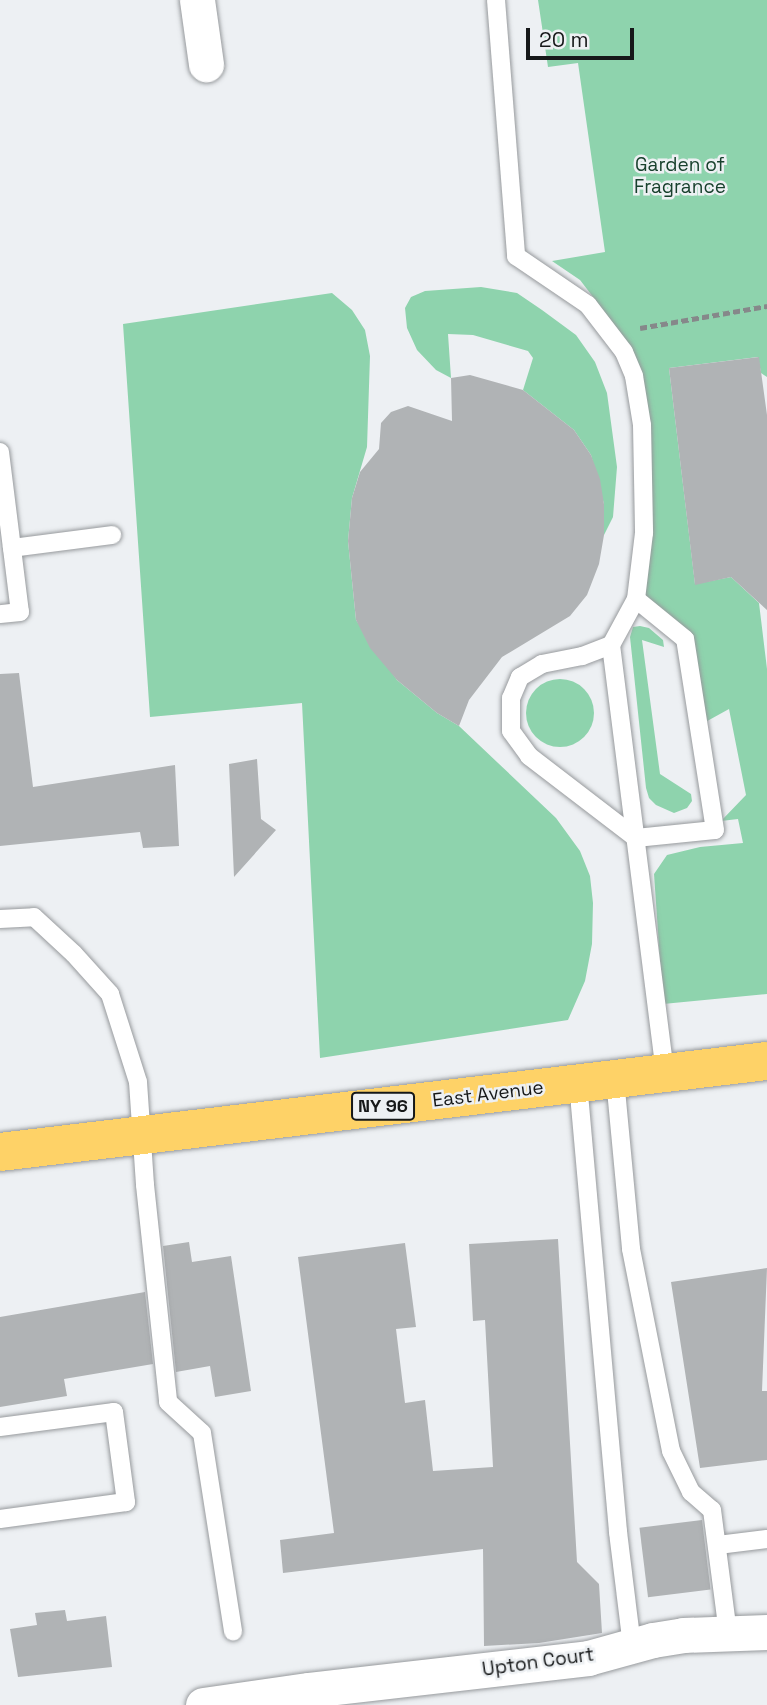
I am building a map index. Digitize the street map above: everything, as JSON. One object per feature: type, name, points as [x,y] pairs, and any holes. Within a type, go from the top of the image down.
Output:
[{"type":"main road","name":"East Avenue","points":[[0,1152],[767,1061]]},
{"type":"street","points":[[197,0],[206,64]]},
{"type":"street","name":"Upton Court","points":[[203,1705],[308,1700],[588,1658],[683,1635],[767,1632]]},
{"type":"lane","points":[[496,0],[516,256],[588,305],[624,352],[634,376],[642,425],[643,533],[636,599],[611,645],[665,1073]]},
{"type":"lane","points":[[0,452],[20,612],[0,614]]},
{"type":"lane","points":[[12,548],[112,535]]},
{"type":"lane","points":[[611,645],[583,656],[542,664],[520,677],[511,698],[511,731],[529,756],[636,838],[715,830],[685,639],[636,599]]},
{"type":"lane","points":[[0,919],[34,916],[74,954],[110,994],[138,1082],[140,1135],[168,1402],[202,1433],[233,1632]]},
{"type":"lane","points":[[596,1081],[671,1451],[691,1492],[712,1510],[728,1634]]},
{"type":"lane","points":[[596,1081],[618,1532],[632,1646]]},
{"type":"lane","points":[[0,1427],[114,1412],[126,1502],[0,1519]]},
{"type":"lane","points":[[718,1545],[767,1539]]},
{"type":"path","points":[[609,334],[767,306]]},
{"type":"green space","name":"Garden of Fragrance","points":[[538,0],[767,0],[767,377],[761,373],[758,357],[669,368],[695,584],[731,577],[759,603],[767,669],[767,994],[663,1004],[654,874],[667,855],[700,847],[743,843],[738,819],[721,821],[746,795],[729,709],[700,725],[691,635],[641,595],[650,536],[620,332],[580,280],[552,261],[605,252],[578,63],[548,67]]},
{"type":"green space","points":[[481,287],[517,293],[576,335],[595,362],[607,393],[617,467],[613,517],[604,535],[604,504],[591,455],[574,430],[523,390],[533,358],[528,351],[473,335],[448,334],[451,378],[436,370],[417,350],[407,328],[405,308],[411,297],[425,291]]},
{"type":"green space","points":[[332,293],[352,310],[365,330],[370,356],[367,447],[352,498],[348,541],[356,620],[397,680],[437,713],[459,726],[556,818],[580,851],[590,876],[593,903],[592,944],[585,981],[568,1020],[320,1058],[302,703],[150,717],[123,324]]},
{"type":"green space","points":[[633,627],[649,628],[663,640],[664,647],[642,640],[660,774],[691,794],[692,801],[687,808],[674,813],[656,805],[649,798],[646,788],[630,637]]},
{"type":"green space","points":[[560,679],[573,682],[584,689],[591,700],[594,713],[591,726],[584,737],[573,744],[560,747],[547,744],[536,737],[529,726],[526,713],[529,700],[536,689],[547,682]]},
{"type":"building","points":[[759,357],[767,415],[767,610],[731,577],[695,585],[669,368]]},
{"type":"building","points":[[470,375],[523,390],[574,430],[591,455],[600,479],[604,504],[604,535],[599,564],[587,595],[570,616],[502,657],[469,700],[459,726],[437,713],[397,680],[370,648],[356,620],[348,541],[352,498],[360,472],[379,449],[381,423],[391,412],[408,406],[452,421],[451,378]]},
{"type":"building","points":[[19,673],[33,787],[175,765],[179,846],[143,848],[140,832],[0,846],[0,674]]},
{"type":"building","points":[[257,759],[261,819],[276,830],[234,877],[229,764]]},
{"type":"building","points":[[558,1239],[577,1562],[599,1584],[602,1633],[539,1643],[484,1646],[483,1549],[283,1573],[280,1540],[334,1533],[298,1257],[405,1243],[416,1327],[396,1329],[405,1403],[425,1400],[433,1471],[493,1467],[485,1320],[473,1321],[469,1244]]},
{"type":"building","points":[[189,1242],[192,1262],[231,1256],[251,1391],[215,1397],[210,1366],[176,1372],[163,1246]]},
{"type":"building","points":[[767,1268],[762,1391],[767,1391],[767,1460],[700,1468],[671,1282]]},
{"type":"building","points":[[145,1292],[153,1364],[64,1379],[67,1396],[0,1407],[0,1317]]},
{"type":"building","points":[[702,1520],[711,1589],[648,1597],[639,1528]]},
{"type":"building","points":[[65,1610],[67,1621],[106,1616],[112,1667],[18,1677],[10,1629],[37,1625],[35,1613]]}]
